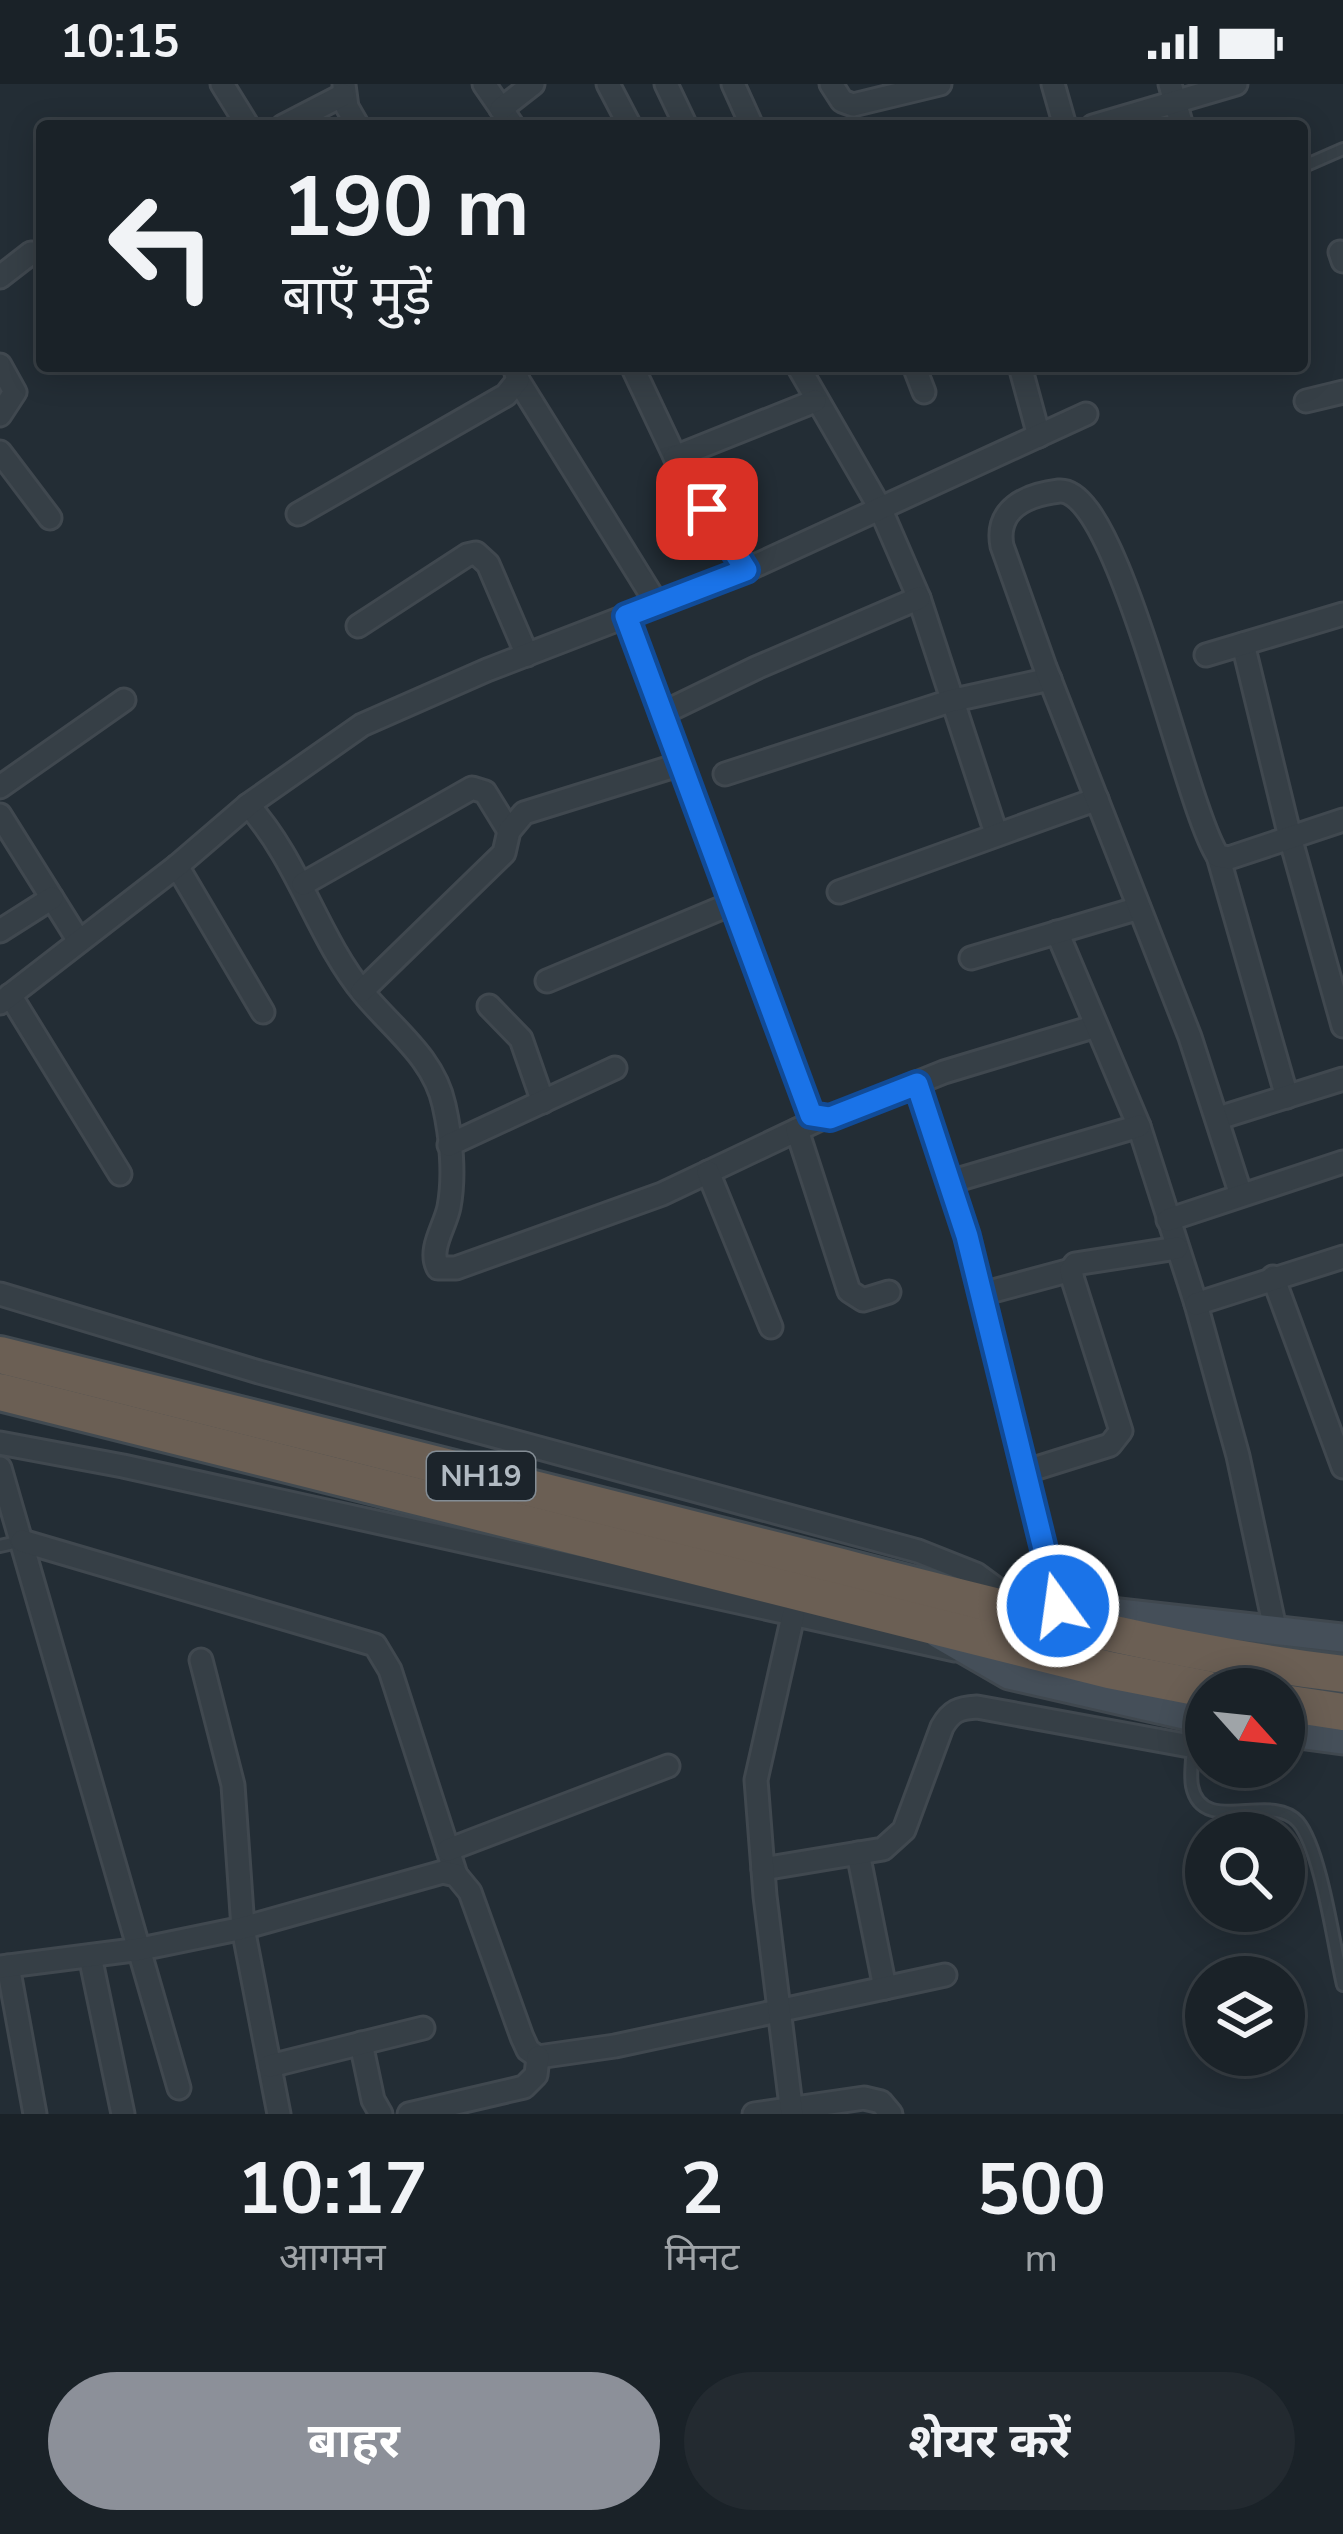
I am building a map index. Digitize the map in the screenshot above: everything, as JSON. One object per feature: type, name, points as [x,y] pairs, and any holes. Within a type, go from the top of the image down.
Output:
[{"type":"highway","name":"NH19","points":[[0,1355],[963,1598],[1259,1664],[1343,1674]]},
{"type":"highway","name":"NH19","points":[[0,1392],[1109,1670],[1185,1685]]},
{"type":"highway","points":[[1305,1721],[1343,1712]]},
{"type":"main road","points":[[963,1598],[1343,1638]]},
{"type":"main road","points":[[914,1619],[1009,1676],[1185,1715]]},
{"type":"main road","points":[[1305,1730],[1343,1739]]},
{"type":"street","points":[[222,84],[244,120]]},
{"type":"street","points":[[484,84],[507,118],[533,84]]},
{"type":"street","points":[[608,84],[627,120]]},
{"type":"street","points":[[666,84],[683,120]]},
{"type":"street","points":[[733,84],[749,120]]},
{"type":"street","points":[[831,84],[842,101],[853,105],[940,84]]},
{"type":"street","points":[[1053,84],[1063,120]]},
{"type":"street","points":[[1107,120],[1173,92],[1236,84]]},
{"type":"street","points":[[294,120],[344,89],[356,120]]},
{"type":"street","points":[[0,277],[31,253]]},
{"type":"street","points":[[0,365],[15,392],[0,415]]},
{"type":"street","points":[[635,372],[675,458],[746,570]]},
{"type":"street","points":[[801,372],[880,508],[919,598],[995,833]]},
{"type":"street","points":[[916,372],[924,392]]},
{"type":"street","points":[[1022,372],[1040,436]]},
{"type":"street","points":[[298,514],[506,395],[516,373]]},
{"type":"street","points":[[516,373],[658,604]]},
{"type":"street","points":[[1306,401],[1343,392]]},
{"type":"street","points":[[675,458],[815,401]]},
{"type":"street","points":[[120,1174],[5,999],[248,806],[362,725],[746,570],[1086,414]]},
{"type":"street","points":[[0,452],[50,518]]},
{"type":"street","points":[[1241,1195],[1219,1118],[1050,679],[1000,532],[1014,504],[1059,491],[1078,496],[1093,514],[1135,608],[1185,771],[1218,856],[1287,1097]]},
{"type":"street","points":[[358,626],[467,554],[476,553],[488,564],[527,655]]},
{"type":"street","points":[[661,714],[919,598]]},
{"type":"street","points":[[1206,655],[1343,614]]},
{"type":"street","points":[[626,616],[806,1108],[820,1119]]},
{"type":"street","points":[[1243,644],[1290,837],[1334,962],[1343,1026]]},
{"type":"street","points":[[725,774],[950,701],[1050,679]]},
{"type":"street","points":[[0,787],[124,700]]},
{"type":"street","points":[[362,991],[504,853],[509,831],[524,813],[681,764]]},
{"type":"street","points":[[303,884],[472,788],[485,792],[509,831]]},
{"type":"street","points":[[839,892],[1097,799]]},
{"type":"street","points":[[248,806],[271,830],[362,991],[427,1064],[443,1099],[450,1204],[434,1261],[446,1270],[599,1219],[820,1119],[1096,1026]]},
{"type":"street","points":[[0,815],[79,941]]},
{"type":"street","points":[[1218,856],[1229,858],[1343,820]]},
{"type":"street","points":[[177,866],[263,1012]]},
{"type":"street","points":[[0,931],[52,898]]},
{"type":"street","points":[[547,981],[731,904]]},
{"type":"street","points":[[970,958],[1139,908]]},
{"type":"street","points":[[1058,932],[1138,1126],[1196,1304],[1238,1456],[1276,1633]]},
{"type":"street","points":[[489,1006],[521,1040],[543,1102]]},
{"type":"street","points":[[449,1145],[615,1069]]},
{"type":"street","points":[[1219,1118],[1343,1079]]},
{"type":"street","points":[[917,1084],[982,1294],[1058,1606]]},
{"type":"street","points":[[950,1182],[1138,1126]]},
{"type":"street","points":[[796,1130],[849,1291],[863,1300],[889,1292]]},
{"type":"street","points":[[1168,1220],[1343,1162]]},
{"type":"street","points":[[707,1172],[771,1327]]},
{"type":"street","points":[[982,1294],[1071,1270],[1081,1261],[1177,1248]]},
{"type":"street","points":[[1196,1304],[1343,1257]]},
{"type":"street","points":[[1024,1472],[1110,1445],[1121,1431],[1071,1270]]},
{"type":"street","points":[[1273,1277],[1343,1467]]},
{"type":"street","points":[[0,1294],[259,1372],[918,1551],[976,1574],[1015,1603]]},
{"type":"street","points":[[0,1443],[965,1652]]},
{"type":"street","points":[[0,1468],[11,1544],[141,1949],[178,2088]]},
{"type":"street","points":[[11,1544],[375,1645],[390,1670],[456,1875],[470,1892],[522,2037],[538,2057],[945,1975]]},
{"type":"street","points":[[791,2110],[756,1805],[758,1760],[794,1616]]},
{"type":"street","points":[[201,1660],[233,1785],[243,1928],[279,2114]]},
{"type":"street","points":[[763,1869],[883,1849],[904,1830],[942,1727],[961,1708],[977,1707],[1185,1746]]},
{"type":"street","points":[[448,1850],[668,1766]]},
{"type":"street","points":[[858,1853],[885,1988]]},
{"type":"street","points":[[35,2114],[4,1967],[141,1949],[243,1928],[443,1872],[456,1875]]},
{"type":"street","points":[[90,1956],[123,2114]]},
{"type":"street","points":[[270,2066],[423,2028]]},
{"type":"street","points":[[361,2043],[373,2100],[381,2114]]},
{"type":"street","points":[[409,2114],[524,2087],[536,2075],[538,2057]]},
{"type":"street","points":[[754,2114],[873,2098],[891,2114]]},
{"type":"lane","points":[[1308,164],[1343,149]]},
{"type":"lane","points":[[1192,1788],[1202,1805],[1218,1813],[1270,1808],[1288,1813],[1310,1838],[1343,1985]]},
{"type":"route","points":[[707,509],[746,570],[626,616],[806,1108],[820,1119],[830,1118],[917,1084],[967,1236],[1058,1606]]}]
